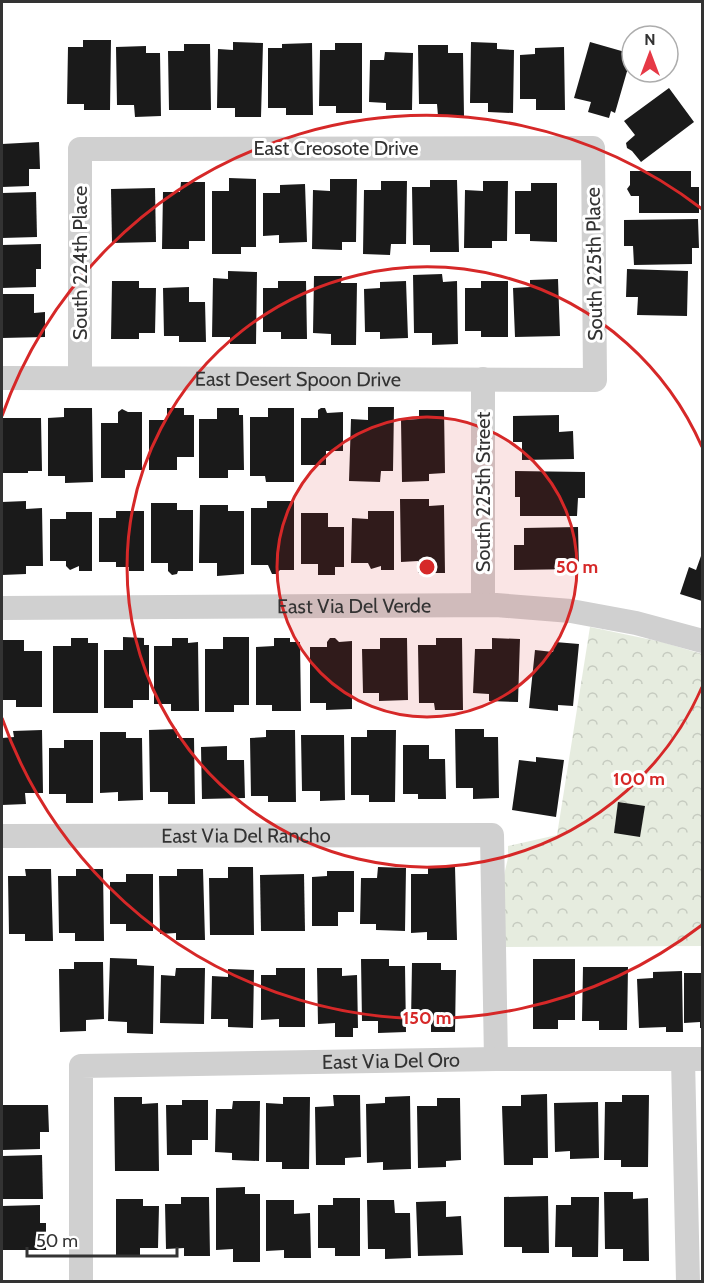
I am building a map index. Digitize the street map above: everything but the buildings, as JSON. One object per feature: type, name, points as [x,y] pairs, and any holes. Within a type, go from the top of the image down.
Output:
[{"type":"street","name":"East Creosote Drive","points":[[80,149],[593,148]]},
{"type":"street","name":"South 225th Place","points":[[593,148],[595,380]]},
{"type":"street","name":"South 224th Place","points":[[80,149],[80,378]]},
{"type":"street","name":"East Desert Spoon Drive","points":[[2,378],[595,380]]},
{"type":"street","name":"South 225th Street","points":[[483,379],[483,605]]},
{"type":"street","name":"East Via Del Verde","points":[[2,608],[483,605],[571,611],[636,623],[702,641]]},
{"type":"street","name":"East Via Del Rancho","points":[[2,836],[492,835],[496,1059]]},
{"type":"street","name":"East Via Del Oro","points":[[81,1281],[81,1066],[496,1059],[693,1059]]},
{"type":"street","points":[[688,1281],[693,1059]]},
{"type":"green space","points":[[590,627],[662,642],[702,654],[702,946],[504,947],[504,875],[508,846],[557,835]]}]
